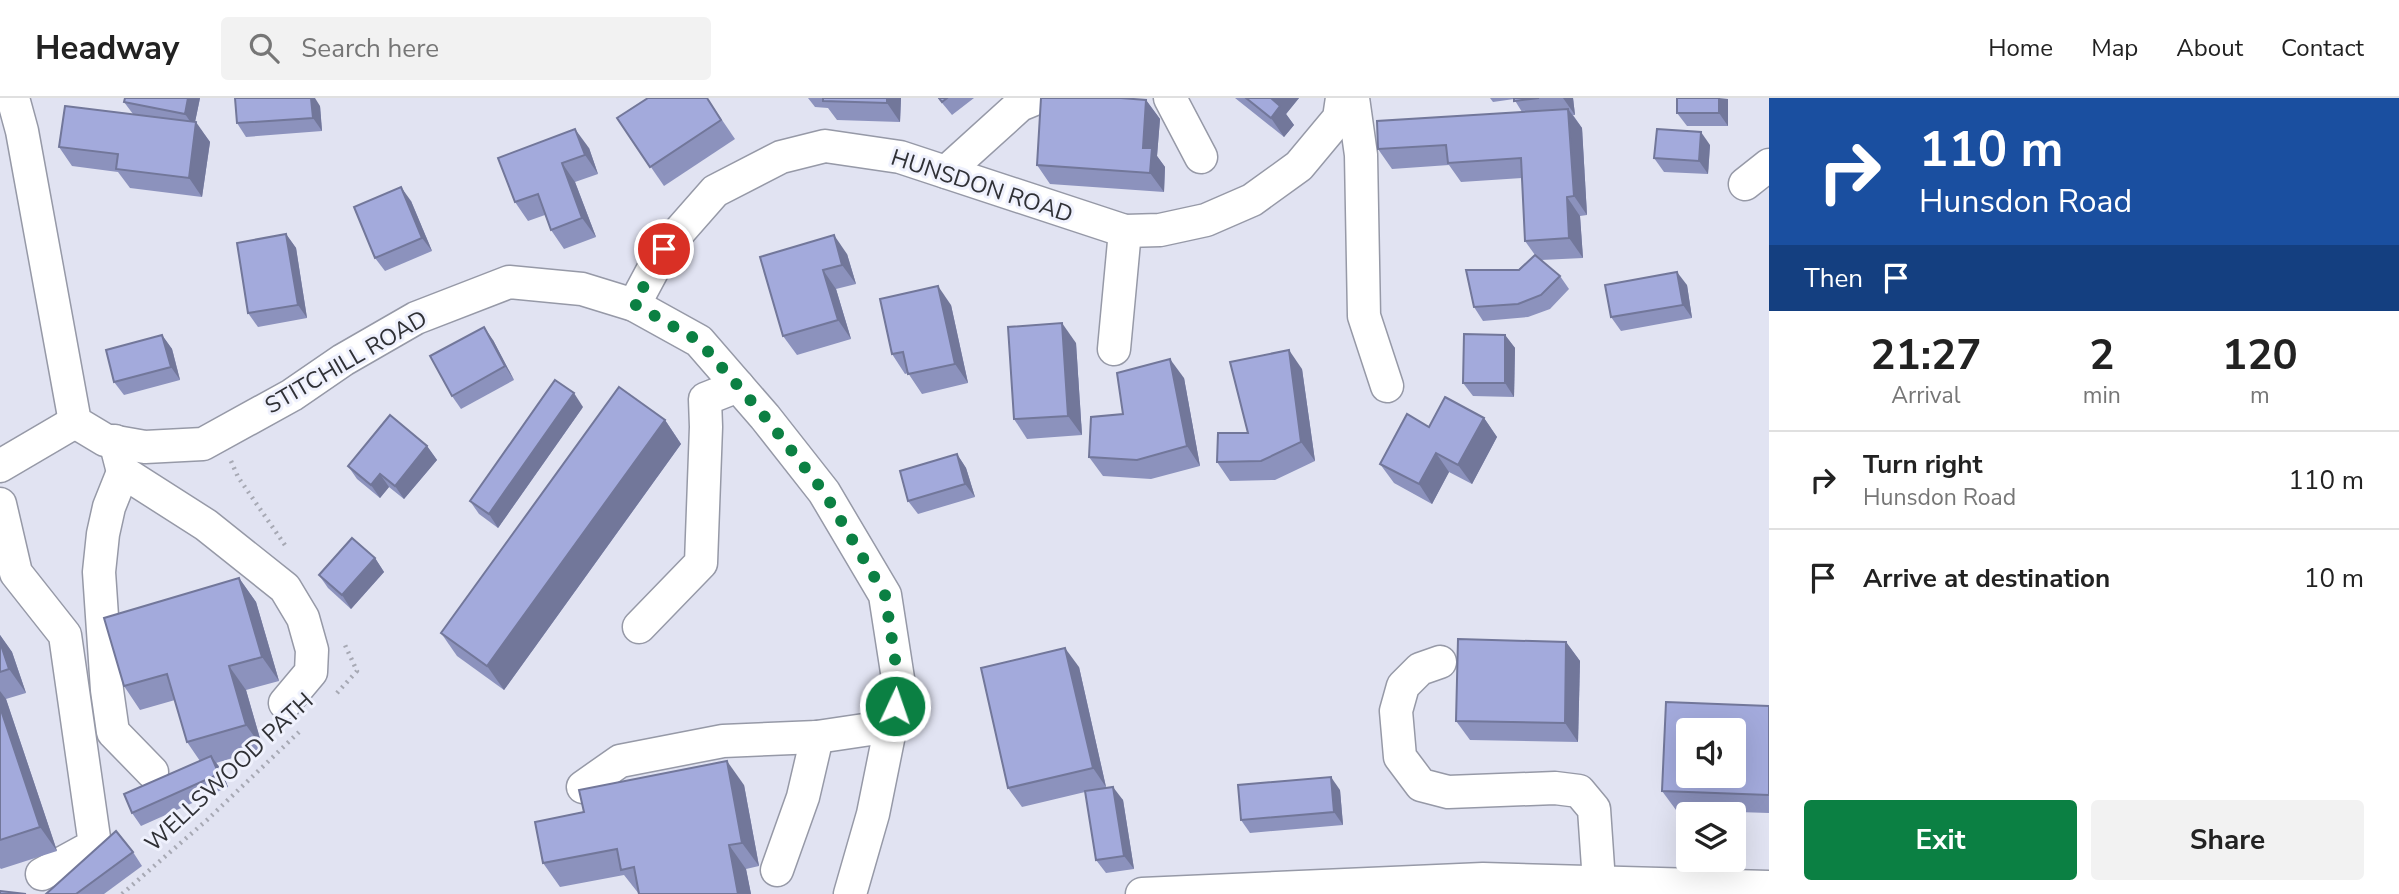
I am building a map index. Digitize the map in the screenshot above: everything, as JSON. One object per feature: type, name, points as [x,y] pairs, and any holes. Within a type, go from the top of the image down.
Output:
[{"type":"street","points":[[0,466],[75,422],[22,131],[13,98]]},
{"type":"street","points":[[946,172],[1020,105],[1037,98]]},
{"type":"street","points":[[1170,98],[1201,157]]},
{"type":"street","name":"HUNSDON ROAD","points":[[634,304],[664,249],[715,191],[781,157],[825,146],[900,157],[1125,231],[1160,230],[1206,220],[1252,200],[1299,166],[1339,118],[1342,98]]},
{"type":"street","points":[[1353,98],[1361,155],[1364,316],[1387,386]]},
{"type":"street","points":[[1114,349],[1125,231]]},
{"type":"street","name":"STITCHILL ROAD","points":[[75,422],[105,440],[145,446],[203,444],[292,395],[343,360],[416,318],[509,282],[582,289],[634,304],[699,341],[824,492],[885,595],[899,685],[873,814],[850,894]]},
{"type":"street","points":[[639,627],[701,563],[705,399],[738,386]]},
{"type":"street","points":[[115,441],[123,472],[109,507],[99,572],[107,690],[113,732],[152,772]]},
{"type":"street","points":[[123,472],[206,525],[285,588],[303,618],[312,650],[311,672],[295,715]]},
{"type":"street","points":[[0,504],[16,573],[65,635],[95,845],[42,874]]},
{"type":"street","points":[[1440,662],[1420,668],[1404,686],[1396,711],[1399,757],[1421,785],[1448,792],[1555,788],[1579,791],[1594,809],[1599,882]]},
{"type":"street","points":[[583,787],[620,761],[723,741],[817,737],[891,726]]},
{"type":"street","points":[[777,870],[803,797],[817,737]]},
{"type":"street","points":[[1142,894],[1483,879],[1765,889]]},
{"type":"path","name":"WELLSWOOD PATH","points":[[331,699],[357,671]]},
{"type":"path","name":"WELLSWOOD PATH","points":[[122,894],[207,820],[295,715]]},
{"type":"building","points":[[125,98],[188,98],[185,114],[124,102]]},
{"type":"building","points":[[235,98],[311,98],[313,118],[237,123]]},
{"type":"building","points":[[648,98],[707,98],[721,120],[650,167],[617,118]]},
{"type":"building","points":[[823,98],[887,98],[887,103],[823,101]]},
{"type":"building","points":[[1041,98],[1146,100],[1143,148],[1152,148],[1150,173],[1037,165]]},
{"type":"building","points":[[1246,98],[1271,98],[1280,106],[1271,118]]},
{"type":"building","points":[[1514,98],[1539,98],[1514,101]]},
{"type":"building","points":[[1677,98],[1719,98],[1719,113],[1677,113]]},
{"type":"building","points":[[65,106],[196,122],[189,178],[116,169],[118,154],[59,147]]},
{"type":"building","points":[[1568,109],[1574,196],[1567,197],[1569,238],[1525,241],[1521,158],[1448,163],[1446,145],[1378,149],[1377,121]]},
{"type":"building","points":[[575,129],[585,155],[562,163],[582,218],[551,230],[538,194],[515,202],[498,158]]},
{"type":"building","points":[[1657,129],[1701,132],[1699,161],[1654,158]]},
{"type":"building","points":[[401,187],[422,238],[375,258],[354,207]]},
{"type":"building","points":[[286,234],[298,305],[248,313],[237,243]]},
{"type":"building","points":[[834,235],[842,265],[823,270],[838,320],[783,336],[760,257]]},
{"type":"building","points":[[1535,255],[1560,276],[1541,295],[1518,304],[1474,307],[1466,270],[1519,270]]},
{"type":"building","points":[[1677,272],[1683,305],[1611,317],[1605,285]]},
{"type":"building","points":[[938,286],[955,364],[908,374],[903,352],[892,354],[880,299]]},
{"type":"building","points":[[1062,323],[1068,416],[1014,419],[1008,327]]},
{"type":"building","points":[[484,327],[505,366],[452,396],[430,356]]},
{"type":"building","points":[[1464,334],[1505,335],[1505,383],[1463,383]]},
{"type":"building","points":[[162,335],[171,367],[114,382],[106,350]]},
{"type":"building","points":[[1289,350],[1301,442],[1261,461],[1217,462],[1218,433],[1248,433],[1230,362]]},
{"type":"building","points":[[1170,359],[1187,446],[1137,460],[1089,457],[1091,417],[1123,414],[1117,373]]},
{"type":"building","points":[[555,380],[574,393],[489,514],[470,501]]},
{"type":"building","points":[[619,387],[665,420],[487,666],[441,633]]},
{"type":"building","points":[[1445,397],[1484,418],[1458,465],[1436,453],[1419,484],[1380,464],[1407,414],[1429,427]]},
{"type":"building","points":[[390,415],[427,446],[395,486],[380,474],[371,485],[348,466]]},
{"type":"building","points":[[957,454],[965,484],[908,501],[900,471]]},
{"type":"building","points":[[352,538],[375,558],[342,595],[319,575]]},
{"type":"building","points":[[239,578],[262,657],[229,666],[246,725],[187,742],[167,674],[124,686],[104,618]]},
{"type":"building","points":[[1458,639],[1566,642],[1565,723],[1456,721]]},
{"type":"building","points":[[0,642],[9,669],[0,672]]},
{"type":"building","points":[[1065,648],[1093,768],[1008,788],[981,668]]},
{"type":"building","points":[[1666,702],[1769,706],[1769,795],[1662,791]]},
{"type":"building","points":[[0,707],[40,827],[0,840]]},
{"type":"building","points":[[211,756],[219,774],[132,813],[124,794]]},
{"type":"building","points":[[727,761],[742,843],[729,845],[738,894],[639,894],[634,867],[621,870],[617,849],[543,863],[535,822],[584,812],[579,790]]},
{"type":"building","points":[[1331,777],[1334,812],[1241,820],[1238,785]]},
{"type":"building","points":[[1113,787],[1124,856],[1096,860],[1085,791]]},
{"type":"building","points":[[116,831],[133,852],[76,894],[46,894]]},
{"type":"building","points":[[0,891],[26,894],[0,894]]},
{"type":"route","points":[[664,249],[634,304],[699,341],[765,417],[824,492],[885,595],[899,685],[895,706]]}]
